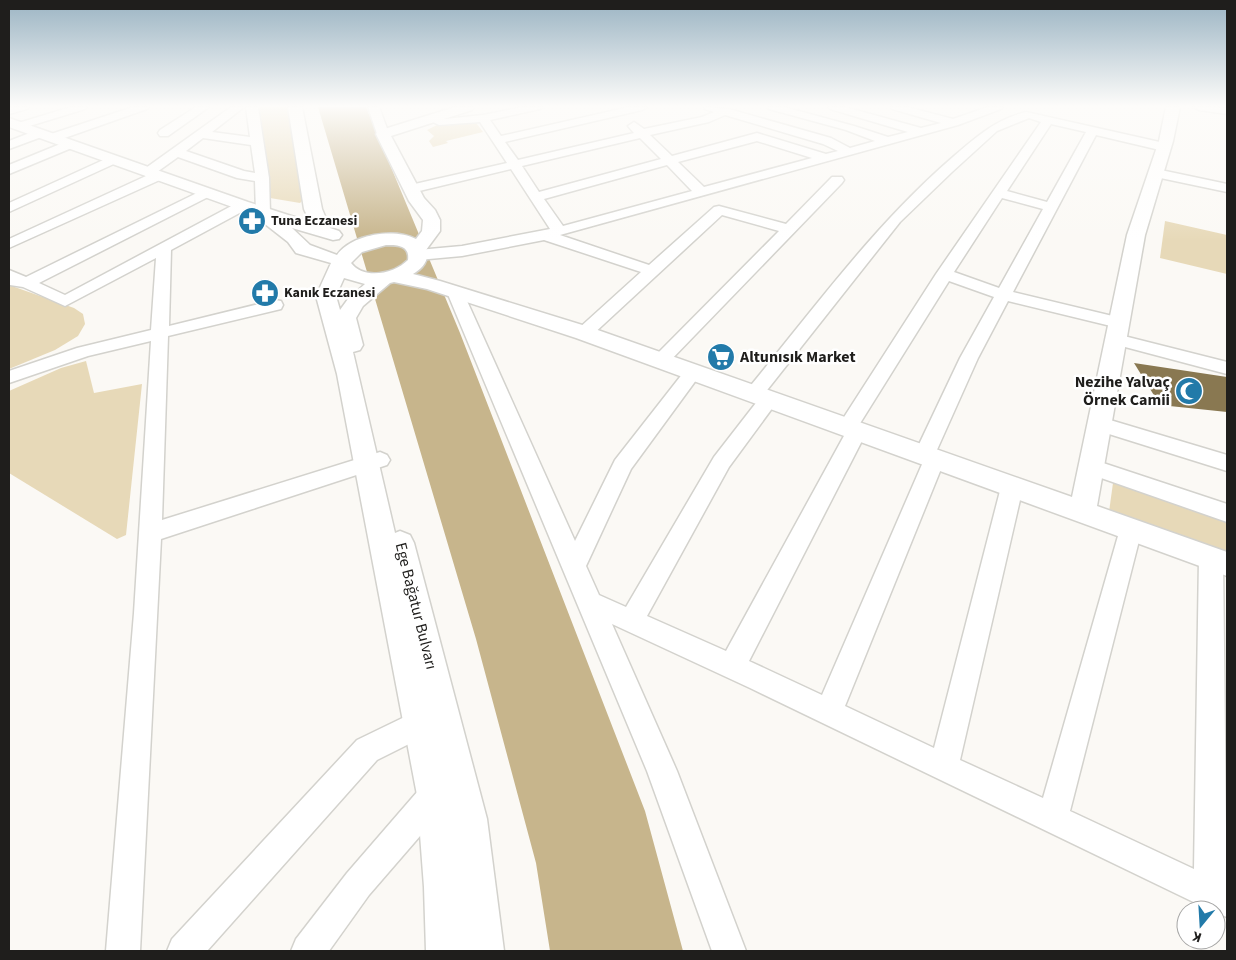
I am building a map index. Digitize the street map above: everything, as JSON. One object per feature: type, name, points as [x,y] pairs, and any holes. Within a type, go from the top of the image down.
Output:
[{"type":"main road","points":[[90,152],[318,231],[377,241],[406,242],[416,256],[443,273],[450,280],[455,292]]},
{"type":"main road","points":[[303,152],[318,231],[314,240],[318,249],[338,261],[350,275],[365,279],[389,277],[455,292],[584,333],[1219,561]]},
{"type":"main road","name":"Ege Bağatur Bulvarı","points":[[390,152],[413,207],[426,209],[432,219],[433,230],[406,271],[389,277],[355,302],[346,318],[435,795],[444,886],[447,951]]},
{"type":"main road","points":[[1083,512],[1136,235],[1162,152]]},
{"type":"main road","points":[[338,261],[350,251],[377,241],[413,207]]},
{"type":"main road","points":[[271,216],[301,216],[313,209]]},
{"type":"main road","points":[[271,216],[303,249],[338,261]]},
{"type":"main road","name":"Ege Bağatur Bulvarı","points":[[338,261],[326,296],[373,462],[468,819],[483,951]]},
{"type":"street","points":[[9,170],[52,152]]},
{"type":"street","points":[[9,244],[153,174],[176,152],[242,175],[262,178]]},
{"type":"street","points":[[258,152],[271,216]]},
{"type":"street","points":[[506,152],[536,198],[552,233],[652,271]]},
{"type":"street","points":[[413,207],[514,165],[569,152]]},
{"type":"street","points":[[662,152],[701,192]]},
{"type":"street","points":[[536,198],[702,152]]},
{"type":"street","points":[[805,152],[825,158]]},
{"type":"street","points":[[416,256],[462,251],[552,233],[850,152]]},
{"type":"street","points":[[631,621],[761,397],[895,219],[967,152]]},
{"type":"street","points":[[732,667],[852,429],[944,274],[1027,152]]},
{"type":"street","points":[[829,712],[970,358],[1081,152]]},
{"type":"street","points":[[9,208],[112,160]]},
{"type":"street","points":[[1156,173],[1227,188]]},
{"type":"street","points":[[661,360],[837,180]]},
{"type":"street","points":[[9,282],[26,283],[205,193]]},
{"type":"street","points":[[1000,193],[1051,207]]},
{"type":"street","points":[[9,275],[65,301],[242,206]]},
{"type":"street","points":[[584,333],[719,210],[790,230]]},
{"type":"street","points":[[122,951],[150,533],[164,248]]},
{"type":"street","points":[[944,274],[1227,368]]},
{"type":"street","points":[[455,292],[662,771],[729,951]]},
{"type":"street","points":[[9,377],[83,352],[275,305]]},
{"type":"street","points":[[574,567],[622,465],[693,372]]},
{"type":"street","points":[[1100,424],[1227,463]]},
{"type":"street","points":[[150,533],[373,462]]},
{"type":"street","points":[[1091,467],[1227,513]]},
{"type":"street","points":[[944,767],[1012,487]]},
{"type":"street","points":[[1053,818],[1131,529]]},
{"type":"street","points":[[590,602],[829,712],[1219,896],[1219,561]]},
{"type":"street","points":[[184,951],[367,750],[421,723]]},
{"type":"street","points":[[308,951],[358,884],[435,795]]},
{"type":"street","points":[[452,951],[479,913]]},
{"type":"shaded area","points":[[263,152],[295,152],[303,200],[300,203],[270,198]]},
{"type":"shaded area","points":[[331,152],[385,152],[460,333],[645,811],[683,951],[550,951],[536,863],[476,639]]},
{"type":"shaded area","points":[[1165,221],[1227,235],[1227,274],[1160,258]]},
{"type":"shaded area","points":[[9,285],[74,308],[83,314],[85,324],[78,336],[55,350],[9,369]]},
{"type":"shaded area","points":[[86,361],[94,393],[142,384],[126,535],[117,539],[9,473],[9,391],[61,368]]},
{"type":"shaded area","points":[[1113,483],[1227,522],[1227,554],[1109,512]]},
{"type":"building","name":"Nezihe Yalvaç Örnek Camii","points":[[1134,363],[1227,377],[1227,412],[1160,405]]},
{"type":"place","name":"Tuna Eczanesi","points":[[252,221]]},
{"type":"place","name":"Kanık Eczanesi","points":[[265,293]]},
{"type":"place","name":"Altunısık Market","points":[[721,357]]},
{"type":"place","name":"Nezihe Yalvaç Örnek Camii","points":[[1189,391]]}]
